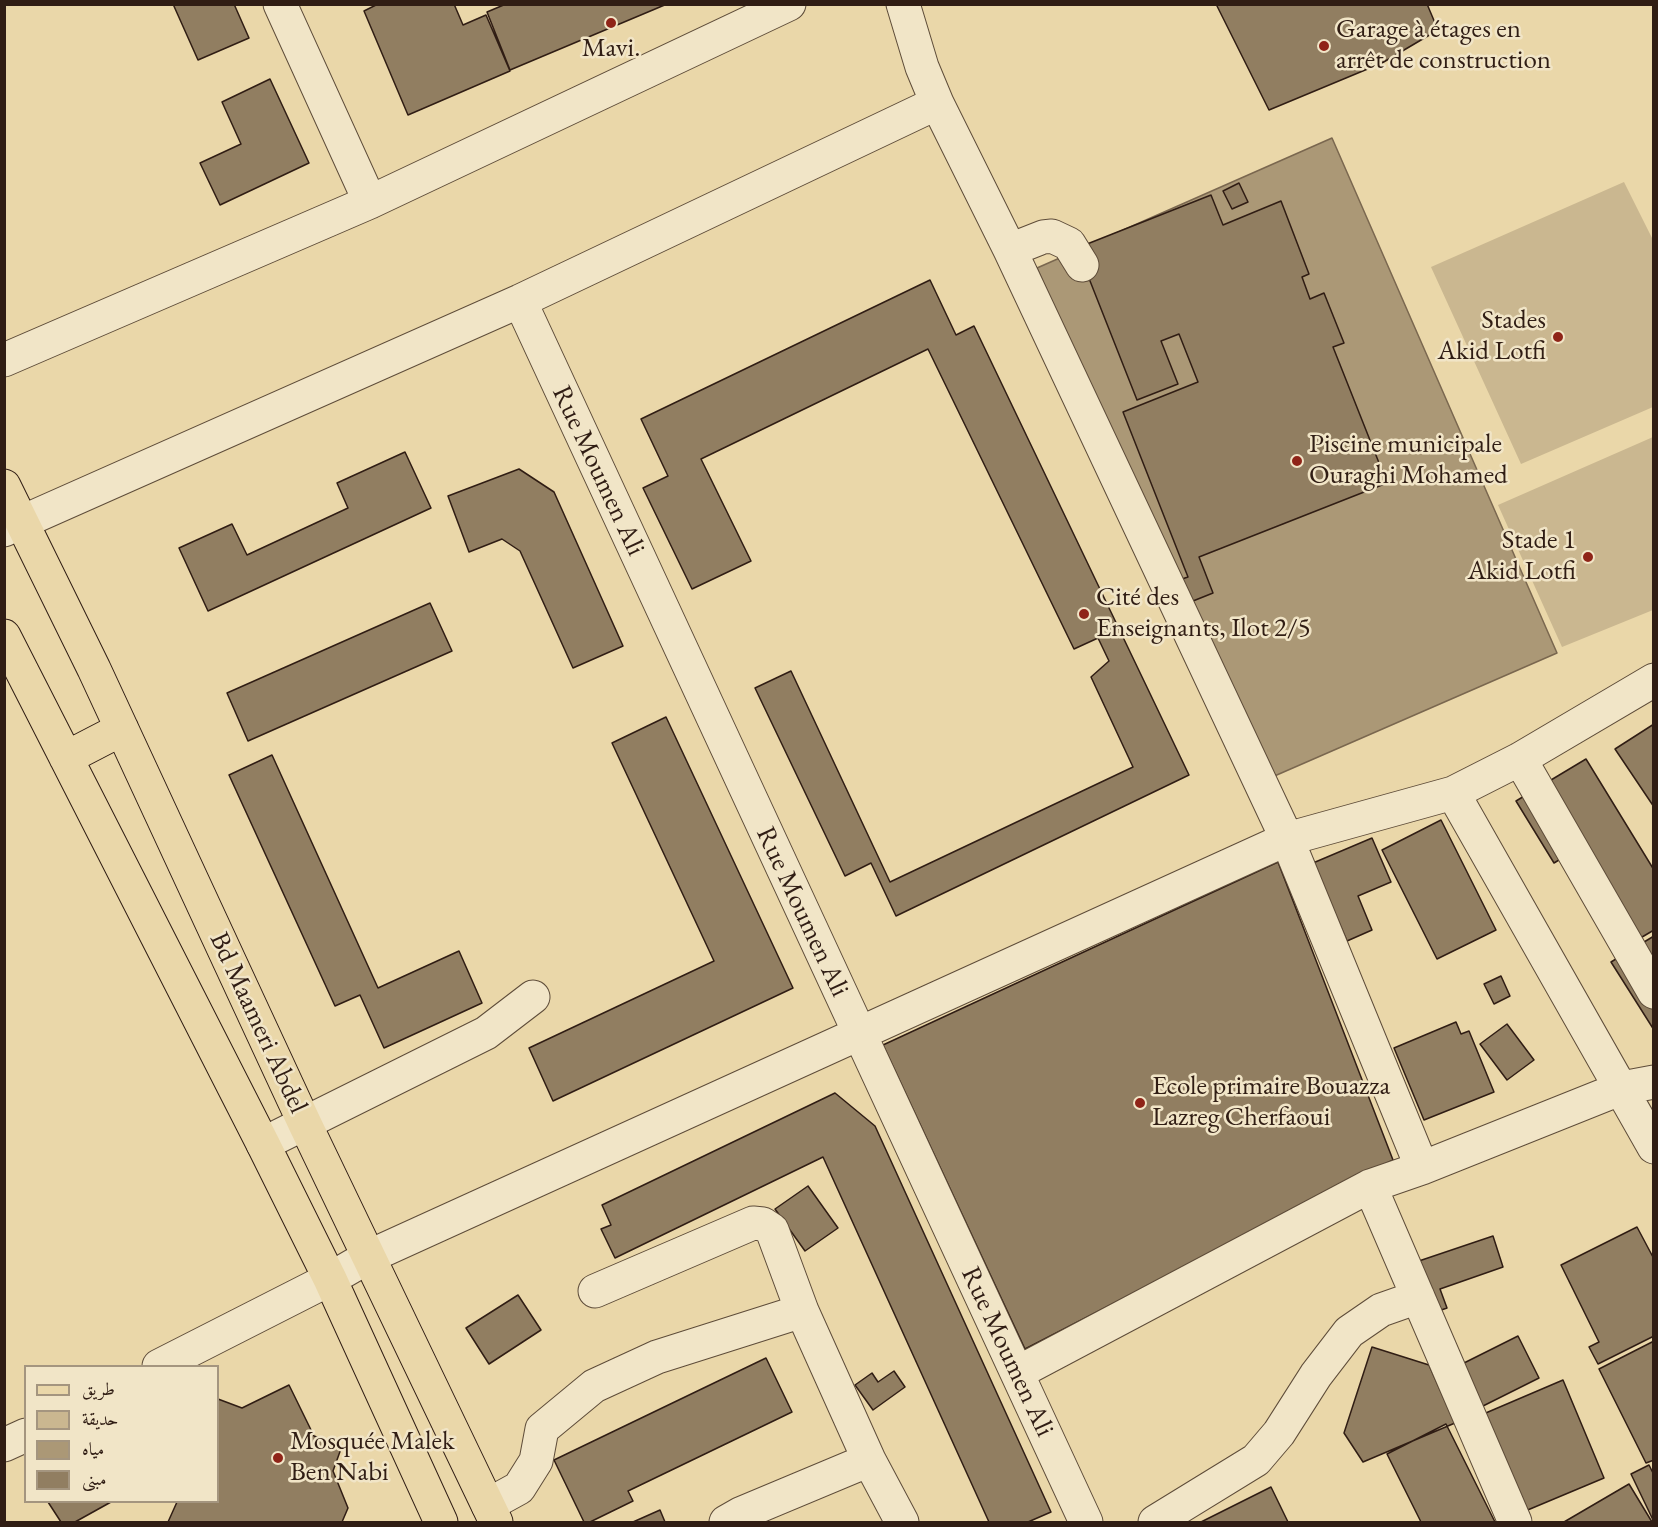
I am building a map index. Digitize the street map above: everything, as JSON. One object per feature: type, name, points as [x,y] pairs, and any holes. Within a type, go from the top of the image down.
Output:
[{"type":"main road","name":"Bd Maameri Abdel","points":[[4,486],[13,526],[122,729],[304,1122],[492,1514]]},
{"type":"main road","name":"Bd Maameri Abdel","points":[[4,636],[330,1279],[441,1522]]},
{"type":"main road","points":[[66,758],[122,729]]},
{"type":"street","points":[[280,4],[370,202]]},
{"type":"street","points":[[4,360],[370,202],[789,4]]},
{"type":"street","points":[[903,4],[922,68],[937,103],[1010,250],[1287,839],[1422,1168]]},
{"type":"street","points":[[13,526],[519,301],[937,103]]},
{"type":"street","points":[[1010,250],[1043,237],[1052,236],[1069,244],[1082,265]]},
{"type":"street","name":"Rue Moumen Ali","points":[[519,301],[1085,1522]]},
{"type":"street","points":[[161,1365],[330,1279],[368,1257],[858,1032],[1287,839],[1453,793],[1520,759],[1653,680]]},
{"type":"street","points":[[1520,759],[1653,992]]},
{"type":"street","points":[[1453,793],[1638,1085],[1653,1147]]},
{"type":"street","points":[[263,1144],[486,1033],[533,997]]},
{"type":"street","points":[[1017,1373],[1370,1186],[1638,1085]]},
{"type":"street","points":[[1370,1186],[1515,1522]]},
{"type":"street","points":[[595,1291],[741,1227],[753,1223],[763,1224],[772,1230],[778,1240],[802,1311],[869,1460],[902,1522]]},
{"type":"street","points":[[1155,1522],[1257,1460],[1279,1433],[1316,1375],[1349,1332],[1381,1310],[1418,1297]]},
{"type":"street","points":[[492,1514],[519,1488],[536,1461],[542,1429],[594,1386],[657,1357],[802,1311]]},
{"type":"street","points":[[4,1445],[24,1436]]},
{"type":"street","points":[[726,1522],[869,1460]]},
{"type":"green space","name":"Stades Akid Lotfi","points":[[1624,182],[1653,240],[1653,407],[1521,464],[1431,267]]},
{"type":"green space","name":"Stade 1 Akid Lotfi","points":[[1653,437],[1653,610],[1562,647],[1498,505]]},
{"type":"water","name":"Piscine municipale Ouraghi Mohamed","points":[[1332,138],[1557,653],[1263,781],[1037,268]]},
{"type":"building","points":[[173,4],[234,4],[249,38],[198,60]]},
{"type":"building","points":[[378,4],[454,4],[463,25],[486,15],[510,71],[408,115],[364,11]]},
{"type":"building","points":[[506,4],[667,4],[510,70],[487,12]]},
{"type":"building","name":"Garage à étages en arrêt de construction","points":[[1216,4],[1427,4],[1438,30],[1382,63],[1269,110]]},
{"type":"building","points":[[270,79],[309,163],[220,205],[200,163],[241,144],[222,102]]},
{"type":"building","points":[[1239,183],[1248,202],[1232,209],[1223,191]]},
{"type":"building","points":[[1211,195],[1223,225],[1281,201],[1309,274],[1302,277],[1310,299],[1324,293],[1344,343],[1333,347],[1387,483],[1199,557],[1213,593],[1188,603],[1179,580],[1188,577],[1123,412],[1198,382],[1179,334],[1161,341],[1178,384],[1137,400],[1077,248]]},
{"type":"building","name":"Cité des Enseignants, Ilot 2/5","points":[[930,280],[956,335],[974,326],[1189,775],[896,916],[871,863],[845,876],[755,688],[791,671],[890,882],[1133,767],[1091,677],[1109,661],[1098,638],[1074,649],[928,349],[701,459],[751,561],[692,589],[643,488],[668,476],[641,419]]},
{"type":"building","points":[[405,452],[431,508],[208,611],[179,548],[232,524],[247,555],[348,508],[337,483]]},
{"type":"building","points":[[519,469],[554,492],[623,646],[573,668],[520,551],[502,539],[469,552],[448,496]]},
{"type":"building","points":[[430,603],[452,651],[248,741],[227,693]]},
{"type":"building","points":[[666,717],[793,988],[553,1101],[529,1048],[714,961],[612,743]]},
{"type":"building","points":[[1654,724],[1654,807],[1615,749]]},
{"type":"building","points":[[272,755],[378,988],[459,951],[482,1003],[384,1048],[360,995],[335,1006],[229,775]]},
{"type":"building","points":[[1586,759],[1654,870],[1654,930],[1620,950],[1564,857],[1554,863],[1516,801]]},
{"type":"building","points":[[1441,820],[1496,930],[1437,959],[1382,850]]},
{"type":"building","points":[[1372,838],[1391,882],[1358,896],[1372,930],[1347,941],[1313,863]]},
{"type":"building","name":"Ecole primaire Bouazza Lazreg Cherfaoui","points":[[1278,862],[1393,1160],[1025,1349],[883,1045]]},
{"type":"building","points":[[1654,936],[1654,1030],[1611,962]]},
{"type":"building","points":[[1501,976],[1510,996],[1494,1004],[1484,984]]},
{"type":"building","points":[[1456,1022],[1461,1034],[1469,1031],[1494,1092],[1424,1120],[1394,1048]]},
{"type":"building","points":[[1507,1024],[1534,1060],[1507,1080],[1480,1044]]},
{"type":"building","points":[[835,1093],[875,1126],[1051,1512],[1028,1522],[989,1522],[823,1157],[615,1258],[601,1229],[611,1225],[602,1205]]},
{"type":"building","points":[[808,1186],[838,1228],[805,1251],[775,1209]]},
{"type":"building","points":[[1637,1227],[1654,1259],[1654,1336],[1598,1364],[1589,1347],[1599,1342],[1561,1265]]},
{"type":"building","points":[[1493,1236],[1503,1267],[1440,1289],[1447,1308],[1427,1315],[1410,1264]]},
{"type":"building","points":[[518,1295],[541,1330],[489,1364],[466,1328]]},
{"type":"building","points":[[1518,1336],[1539,1378],[1473,1411],[1452,1369]]},
{"type":"building","points":[[1654,1341],[1654,1460],[1646,1463],[1599,1369]]},
{"type":"building","points":[[1372,1347],[1429,1365],[1455,1423],[1363,1462],[1344,1433]]},
{"type":"building","points":[[766,1358],[792,1412],[628,1491],[633,1501],[590,1522],[584,1522],[554,1460]]},
{"type":"building","points":[[894,1371],[905,1387],[873,1410],[855,1385],[872,1373],[878,1382]]},
{"type":"building","points":[[1563,1380],[1604,1478],[1499,1522],[1467,1421]]},
{"type":"building","name":"Mosquée Malek Ben Nabi","points":[[289,1385],[314,1436],[342,1446],[333,1471],[348,1508],[342,1522],[168,1522],[177,1503],[219,1503],[219,1399],[242,1408]]},
{"type":"building","points":[[1446,1424],[1495,1522],[1421,1522],[1387,1454]]},
{"type":"building","points":[[1649,1465],[1654,1475],[1654,1522],[1631,1474]]},
{"type":"building","points":[[1629,1484],[1652,1522],[1564,1522]]},
{"type":"building","points":[[1271,1487],[1288,1522],[1201,1522]]},
{"type":"building","points":[[49,1503],[109,1503],[75,1522],[61,1522]]},
{"type":"building","points":[[660,1510],[665,1522],[633,1522]]},
{"type":"place","name":"Mavi.","points":[[611,23]]},
{"type":"place","name":"Garage à étages en arrêt de construction","points":[[1324,46]]},
{"type":"place","name":"Stades Akid Lotfi","points":[[1558,337]]},
{"type":"place","name":"Piscine municipale Ouraghi Mohamed","points":[[1297,461]]},
{"type":"place","name":"Stade 1 Akid Lotfi","points":[[1588,557]]},
{"type":"place","name":"Cité des Enseignants, Ilot 2/5","points":[[1084,614]]},
{"type":"place","name":"Ecole primaire Bouazza Lazreg Cherfaoui","points":[[1140,1103]]},
{"type":"place","name":"Mosquée Malek Ben Nabi","points":[[278,1458]]}]
